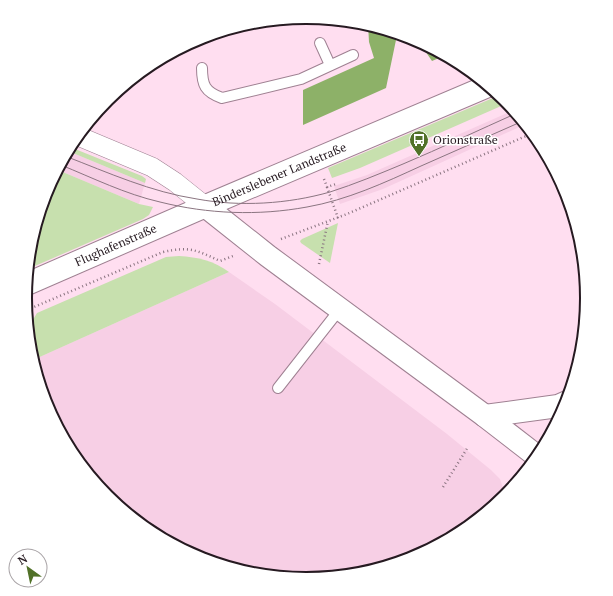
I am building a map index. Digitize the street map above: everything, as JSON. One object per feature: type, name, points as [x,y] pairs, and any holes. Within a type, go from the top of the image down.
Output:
[{"type":"street","name":"Binderslebener Landstraße","points":[[84,139],[152,167],[175,182],[205,206],[482,88]]},
{"type":"street","name":"Flughafenstraße","points":[[33,281],[205,206]]},
{"type":"street","points":[[205,206],[268,256],[532,453]]},
{"type":"street","points":[[485,416],[559,406]]},
{"type":"lane","points":[[320,43],[330,66]]},
{"type":"lane","points":[[202,68],[202,78],[206,88],[211,94],[222,98],[301,79],[353,55]]},
{"type":"lane","points":[[278,388],[340,309]]},
{"type":"path","points":[[284,238],[338,218],[527,136]]},
{"type":"path","points":[[323,177],[338,218]]},
{"type":"path","points":[[327,187],[336,184]]},
{"type":"path","points":[[319,264],[328,221]]},
{"type":"path","points":[[33,308],[164,252],[178,249],[195,249],[220,261]]},
{"type":"path","points":[[443,487],[468,447]]},
{"type":"shaded area","points":[[508,112],[520,127],[383,189],[340,204],[334,186],[367,175]]},
{"type":"shaded area","points":[[74,153],[145,183],[139,204],[63,172]]},
{"type":"shaded area","points":[[229,272],[275,304],[447,434],[491,470],[500,479],[503,489],[487,504],[459,526],[428,544],[377,563],[342,570],[306,572],[271,570],[236,563],[185,544],[154,526],[126,504],[100,479],[69,435],[53,403],[39,357]]},
{"type":"green space","points":[[368,31],[396,39],[386,88],[303,125],[303,90],[374,58],[369,42]]},
{"type":"green space","points":[[425,51],[439,58],[432,61]]},
{"type":"green space","points":[[493,98],[502,106],[360,168],[332,178],[328,168]]},
{"type":"green space","points":[[77,150],[142,176],[146,179],[145,183],[74,153]]},
{"type":"green space","points":[[63,172],[139,204],[153,207],[149,215],[143,219],[35,266],[38,245],[47,210],[53,193]]},
{"type":"green space","points":[[338,223],[330,263],[301,243],[300,241],[302,239]]},
{"type":"green space","points":[[166,257],[193,257],[206,260],[229,272],[39,357],[33,319],[37,313]]},
{"type":"tram line","points":[[71,158],[147,187],[180,196],[230,203],[281,202],[330,192],[358,182],[417,158],[511,115]]},
{"type":"tram line","points":[[66,167],[147,199],[178,206],[215,211],[252,213],[270,212],[322,204],[365,190],[518,123]]},
{"type":"place","name":"Orionstraße","points":[[419,157]]}]
